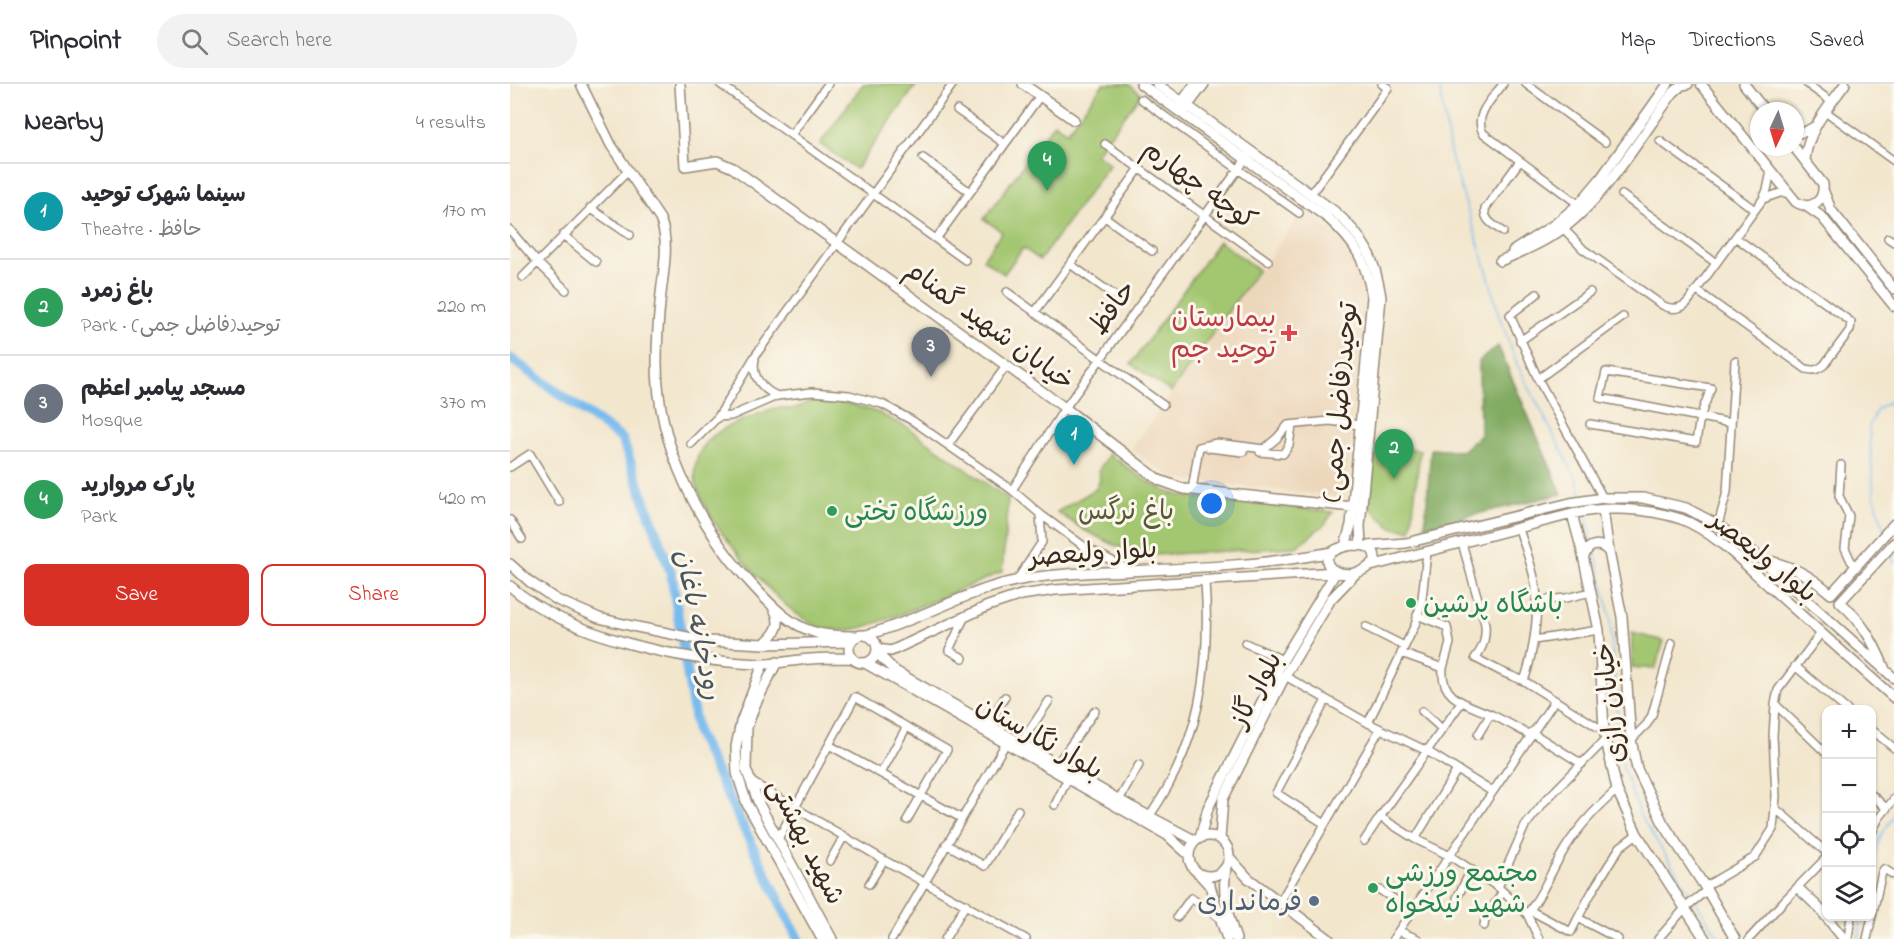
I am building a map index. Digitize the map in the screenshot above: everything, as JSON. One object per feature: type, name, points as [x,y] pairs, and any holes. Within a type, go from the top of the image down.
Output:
[{"type":"main road","points":[[580,84],[599,124],[665,230],[657,363],[659,398],[666,436],[695,504],[707,524],[737,569],[778,615],[778,626],[775,633],[764,644]]},
{"type":"main road","name":"خیابان شهید گمنام","points":[[680,84],[685,166],[717,161],[733,168],[1065,408],[1159,480],[1171,486],[1194,490],[1357,507]]},
{"type":"main road","points":[[1023,84],[1074,120]]},
{"type":"main road","name":"توحید(فاضل جمی)","points":[[1141,84],[1182,108],[1249,155],[1311,194],[1353,228],[1368,248],[1377,272],[1381,297],[1357,507],[1345,546]]},
{"type":"main road","name":"توحید(فاضل جمی)","points":[[1156,84],[1182,108]]},
{"type":"main road","points":[[1182,108],[1195,84]]},
{"type":"main road","points":[[1182,108],[1204,84]]},
{"type":"main road","points":[[1668,84],[1600,178],[1578,204],[1555,224],[1527,240],[1500,261],[1531,248],[1563,228],[1586,209],[1673,93],[1682,85],[1688,84]]},
{"type":"main road","points":[[1701,84],[1796,202],[1822,216],[1894,306]]},
{"type":"main road","points":[[1744,84],[1758,102]]},
{"type":"main road","points":[[1805,160],[1809,138],[1814,127],[1845,84]]},
{"type":"main road","points":[[1804,131],[1814,127]]},
{"type":"main road","name":"توحید(فاضل جمی)","points":[[1249,155],[1346,234],[1359,253],[1368,274],[1372,297],[1368,395],[1360,425],[1357,507],[1364,545],[1373,549],[1376,555],[1371,566]]},
{"type":"main road","points":[[1802,156],[1822,181],[1831,210],[1894,289]]},
{"type":"main road","points":[[1806,206],[1818,202],[1824,192]]},
{"type":"main road","name":"بلوار ولیعصر","points":[[866,635],[892,628],[982,591],[1017,580],[1054,574],[1132,571],[1296,559],[1332,552],[1345,546],[1398,545],[1575,502],[1603,498],[1643,498],[1686,508],[1718,525],[1760,558],[1894,678]]},
{"type":"main road","name":"بلوار ولیعصر","points":[[877,651],[891,651],[988,606],[1021,595],[1055,590],[1358,572],[1371,566],[1574,513],[1598,510],[1642,511],[1682,520],[1711,536],[1894,698]]},
{"type":"main road","name":"خیابان رازی","points":[[1598,510],[1622,617],[1631,740],[1637,769],[1663,823],[1735,939]]},
{"type":"main road","points":[[1574,513],[1599,630],[1605,736],[1617,790],[1637,834],[1705,939]]},
{"type":"main road","points":[[1760,558],[1787,565],[1813,578],[1831,594],[1888,530]]},
{"type":"main road","points":[[1398,545],[1393,552],[1395,556],[1402,559]]},
{"type":"main road","points":[[1584,556],[1588,548],[1594,545],[1601,545],[1609,552]]},
{"type":"main road","points":[[1884,669],[1874,642],[1857,617],[1840,602],[1891,546]]},
{"type":"main road","points":[[1332,552],[1327,564],[1336,572]]},
{"type":"main road","points":[[510,564],[530,582],[557,600],[599,618],[632,626],[707,640],[764,644],[853,639],[866,635],[873,639],[877,651],[871,661],[865,663],[852,658],[813,658],[763,664],[705,658],[628,644],[582,628],[552,614],[510,586]]},
{"type":"main road","points":[[1856,566],[1865,575]]},
{"type":"main road","name":"بلوار گاز","points":[[1198,840],[1208,808],[1283,660],[1336,572]]},
{"type":"main road","name":"بلوار گاز","points":[[1220,839],[1223,799],[1285,676],[1337,593],[1358,572]]},
{"type":"main road","points":[[1327,588],[1333,585],[1337,588],[1337,593]]},
{"type":"main road","points":[[771,605],[799,626],[812,632],[853,639]]},
{"type":"main road","points":[[852,658],[849,650],[853,639]]},
{"type":"main road","name":"بلوار نگارستان","points":[[877,651],[895,671],[1119,801],[1198,840]]},
{"type":"main road","name":"شهید بهشتی","points":[[777,662],[755,705],[747,727],[746,769],[759,804],[832,939]]},
{"type":"main road","name":"بلوار نگارستان","points":[[865,663],[1167,835],[1189,855]]},
{"type":"main road","name":"شهید بهشتی","points":[[763,664],[741,722],[735,759],[740,787],[822,939]]},
{"type":"main road","points":[[1208,808],[1214,814],[1221,812]]},
{"type":"main road","points":[[1224,937],[1210,886],[1191,865],[1189,855],[1198,840],[1210,836],[1220,839],[1227,847],[1228,862],[1223,884],[1226,909],[1236,939]]},
{"type":"main road","points":[[1198,873],[1214,875],[1228,862]]},
{"type":"main road","points":[[1228,862],[1329,939]]},
{"type":"main road","points":[[785,873],[794,868]]},
{"type":"main road","points":[[1210,886],[1215,881],[1223,884]]},
{"type":"main road","points":[[1798,888],[1846,939]]},
{"type":"street","points":[[720,84],[965,260]]},
{"type":"street","points":[[791,135],[828,84]]},
{"type":"street","points":[[691,444],[718,417],[755,356],[953,84]]},
{"type":"street","points":[[1503,84],[1482,113],[1479,125],[1486,136],[1578,204]]},
{"type":"street","points":[[1526,84],[1605,142]]},
{"type":"street","points":[[1807,84],[1832,102]]},
{"type":"street","points":[[1311,194],[1385,86]]},
{"type":"street","points":[[936,239],[1040,96]]},
{"type":"street","points":[[1140,99],[1299,213]]},
{"type":"street","points":[[957,110],[1005,144]]},
{"type":"street","points":[[1826,111],[1894,162]]},
{"type":"street","points":[[1660,141],[1755,210]]},
{"type":"street","name":"کوچه چهارم","points":[[1105,144],[1268,261]]},
{"type":"street","name":"حافظ","points":[[1012,490],[1065,408],[1249,155]]},
{"type":"street","points":[[923,158],[970,192]]},
{"type":"street","points":[[1503,232],[1487,220],[1484,215],[1485,209],[1520,161]]},
{"type":"street","points":[[1035,312],[1140,168]]},
{"type":"street","points":[[523,277],[628,171]]},
{"type":"street","points":[[1563,228],[1583,249],[1666,308],[1675,309],[1683,306],[1696,290],[1763,199],[1771,171]]},
{"type":"street","points":[[1763,199],[1780,193],[1789,193]]},
{"type":"street","points":[[1622,195],[1716,263]]},
{"type":"street","points":[[590,208],[630,235]]},
{"type":"street","points":[[1105,217],[1152,251]]},
{"type":"street","points":[[510,230],[537,262],[566,290]]},
{"type":"street","points":[[563,235],[596,262]]},
{"type":"street","points":[[1696,290],[1806,369],[1813,371],[1819,370],[1824,365],[1850,330],[1851,322],[1735,237]]},
{"type":"street","points":[[1070,264],[1118,298]]},
{"type":"street","points":[[1007,292],[1163,405]]},
{"type":"street","points":[[1520,342],[1590,292]]},
{"type":"street","points":[[1537,294],[1510,315],[1538,379],[1603,498]]},
{"type":"street","points":[[1538,379],[1623,317]]},
{"type":"street","points":[[755,356],[753,363],[756,377],[765,389],[777,396]]},
{"type":"street","points":[[1718,525],[1727,492],[1735,361]]},
{"type":"street","points":[[948,445],[1006,365]]},
{"type":"street","points":[[1590,424],[1696,442],[1700,417],[1711,388],[1606,372],[1600,398],[1700,417],[1731,423]]},
{"type":"street","points":[[718,417],[731,416],[777,396],[812,392],[849,395],[882,405],[913,421],[948,445],[1012,490],[1085,547],[1132,571]]},
{"type":"street","points":[[1194,490],[1199,447],[1217,443],[1264,449],[1290,425],[1330,421],[1360,425]]},
{"type":"street","points":[[1194,490],[1203,450],[1211,447],[1283,454],[1289,445],[1290,425]]},
{"type":"street","points":[[510,467],[530,454],[559,502]]},
{"type":"street","points":[[1841,465],[1839,496],[1849,516],[1845,548],[1856,566]]},
{"type":"street","points":[[1017,580],[1042,542],[1040,514]]},
{"type":"street","points":[[510,520],[522,539]]},
{"type":"street","points":[[1519,529],[1536,587],[1532,659],[1524,681]]},
{"type":"street","points":[[1462,543],[1485,624],[1486,638],[1481,651],[1475,658],[1524,681],[1605,736],[1525,826],[1484,926]]},
{"type":"street","points":[[1368,723],[1417,615],[1422,599],[1428,552]]},
{"type":"street","points":[[1149,817],[1176,773],[1196,718],[1205,668],[1205,581]]},
{"type":"street","points":[[1536,601],[1591,592]]},
{"type":"street","points":[[1417,615],[1447,627],[1449,643],[1442,680],[1446,689],[1461,702],[1531,733],[1582,764]]},
{"type":"street","points":[[963,658],[949,650],[965,616]]},
{"type":"street","points":[[1366,627],[1403,650],[1443,668]]},
{"type":"street","points":[[1533,639],[1599,630]]},
{"type":"street","points":[[1658,939],[1705,888],[1755,857],[1773,829],[1775,704],[1778,690],[1821,633]]},
{"type":"street","points":[[1245,643],[1283,660]]},
{"type":"street","points":[[1631,740],[1647,724],[1652,715],[1672,643]]},
{"type":"street","points":[[1795,666],[1841,705]]},
{"type":"street","points":[[1285,676],[1368,723],[1427,751],[1491,791]]},
{"type":"street","points":[[778,839],[855,697],[947,750],[907,820]]},
{"type":"street","points":[[988,724],[1005,697]]},
{"type":"street","points":[[1325,824],[1276,793],[1276,789],[1326,700]]},
{"type":"street","points":[[1393,939],[1491,791],[1555,700]]},
{"type":"street","points":[[1021,743],[1049,701]]},
{"type":"street","points":[[1364,841],[1461,702]]},
{"type":"street","points":[[1775,704],[1822,748]]},
{"type":"street","points":[[1057,764],[1095,711]]},
{"type":"street","points":[[1422,711],[1442,729]]},
{"type":"street","points":[[1478,735],[1490,715]]},
{"type":"street","points":[[881,773],[906,728]]},
{"type":"street","points":[[1280,902],[1380,729]]},
{"type":"street","points":[[1876,733],[1894,748]]},
{"type":"street","points":[[892,939],[1006,743]]},
{"type":"street","points":[[829,745],[961,818]]},
{"type":"street","points":[[1119,801],[1139,765]]},
{"type":"street","points":[[1415,839],[1457,770]]},
{"type":"street","points":[[1055,805],[1068,778]]},
{"type":"street","points":[[750,781],[884,860],[1026,939]]},
{"type":"street","points":[[1527,914],[1561,855],[1600,804],[1617,790]]},
{"type":"street","points":[[1876,799],[1886,808]]},
{"type":"street","points":[[1876,825],[1894,799]]},
{"type":"street","points":[[1775,808],[1822,848]]},
{"type":"street","points":[[946,844],[985,866],[1018,810]]},
{"type":"street","points":[[1380,817],[1415,839],[1450,856],[1500,890],[1527,914],[1539,939]]},
{"type":"street","points":[[1527,914],[1533,912],[1571,932],[1593,890],[1620,847],[1637,834]]},
{"type":"street","points":[[830,861],[844,836]]},
{"type":"street","points":[[868,884],[884,860]]},
{"type":"street","points":[[1749,939],[1822,863]]},
{"type":"street","points":[[1867,939],[1882,872],[1884,869],[1894,875]]},
{"type":"street","points":[[1457,898],[1471,870]]},
{"type":"street","points":[[1380,890],[1412,911]]},
{"type":"street","points":[[1177,917],[1191,898],[1220,918]]},
{"type":"street","points":[[945,939],[966,904]]},
{"type":"street","points":[[1578,918],[1618,939]]},
{"type":"street","points":[[1846,939],[1850,921]]},
{"type":"street","points":[[1399,931],[1418,939]]},
{"type":"shaded area","name":"بیمارستان توحید جم","points":[[1304,209],[1341,238],[1363,262],[1365,304],[1344,498],[1173,478],[1131,450]]},
{"type":"green space","points":[[863,84],[917,84],[856,169],[820,144]]},
{"type":"green space","points":[[1103,84],[1128,84],[1141,94],[1096,154],[1110,164],[1040,260],[1023,248],[1004,274],[983,259],[1002,232],[984,219],[1054,123],[1067,132]]},
{"type":"green space","points":[[1219,241],[1258,270],[1171,392],[1131,364]]},
{"type":"green space","points":[[1498,346],[1562,494],[1425,526],[1431,449],[1462,451],[1480,435],[1479,361]]},
{"type":"green space","points":[[814,400],[847,403],[879,413],[908,428],[1008,499],[1002,572],[901,614],[868,626],[852,629],[835,630],[817,626],[788,607],[757,576],[713,519],[697,486],[696,466],[703,447],[717,433],[735,423],[774,408],[793,409]]},
{"type":"green space","points":[[1376,445],[1420,450],[1411,530],[1392,528],[1369,507]]},
{"type":"green space","name":"باغ نرگس","points":[[1109,454],[1153,485],[1183,496],[1333,512],[1325,524],[1296,547],[1154,555],[1119,547],[1086,531],[1057,512],[1096,489],[1100,480],[1099,470]]},
{"type":"green space","points":[[1632,633],[1664,641],[1655,669],[1632,667]]},
{"type":"waterway","points":[[1439,84],[1451,157],[1499,316],[1517,364],[1577,480],[1581,497]]},
{"type":"waterway","name":"رودخانه باغان","points":[[510,358],[622,439],[671,573],[697,733],[798,939]]},
{"type":"waterway","points":[[1884,529],[1874,495],[1869,427],[1877,409],[1894,399]]},
{"type":"waterway","points":[[1587,517],[1593,541]]},
{"type":"waterway","points":[[1595,549],[1610,616],[1623,768],[1640,815],[1693,898]]},
{"type":"waterway","points":[[1891,551],[1894,562]]},
{"type":"waterway","points":[[1876,853],[1881,835],[1894,815]]},
{"type":"waterway","points":[[1696,902],[1720,939]]},
{"type":"waterway","points":[[1859,939],[1861,921]]},
{"type":"place","name":"پارک مروارید","points":[[1047,191]]},
{"type":"place","name":"بیمارستان توحید جم","points":[[1289,333]]},
{"type":"place","name":"مسجد پیامبر اعظم","points":[[931,377]]},
{"type":"place","name":"سینما شهرک توحید","points":[[1074,465]]},
{"type":"place","name":"باغ زمرد","points":[[1394,479]]},
{"type":"place","name":"ورزشگاه تختی","points":[[832,511]]},
{"type":"place","name":"باشگاه پرشین","points":[[1411,603]]},
{"type":"place","name":"مجتمع ورزشی شهید نیکخواه","points":[[1373,888]]},
{"type":"place","name":"فرمانداری","points":[[1314,901]]}]
